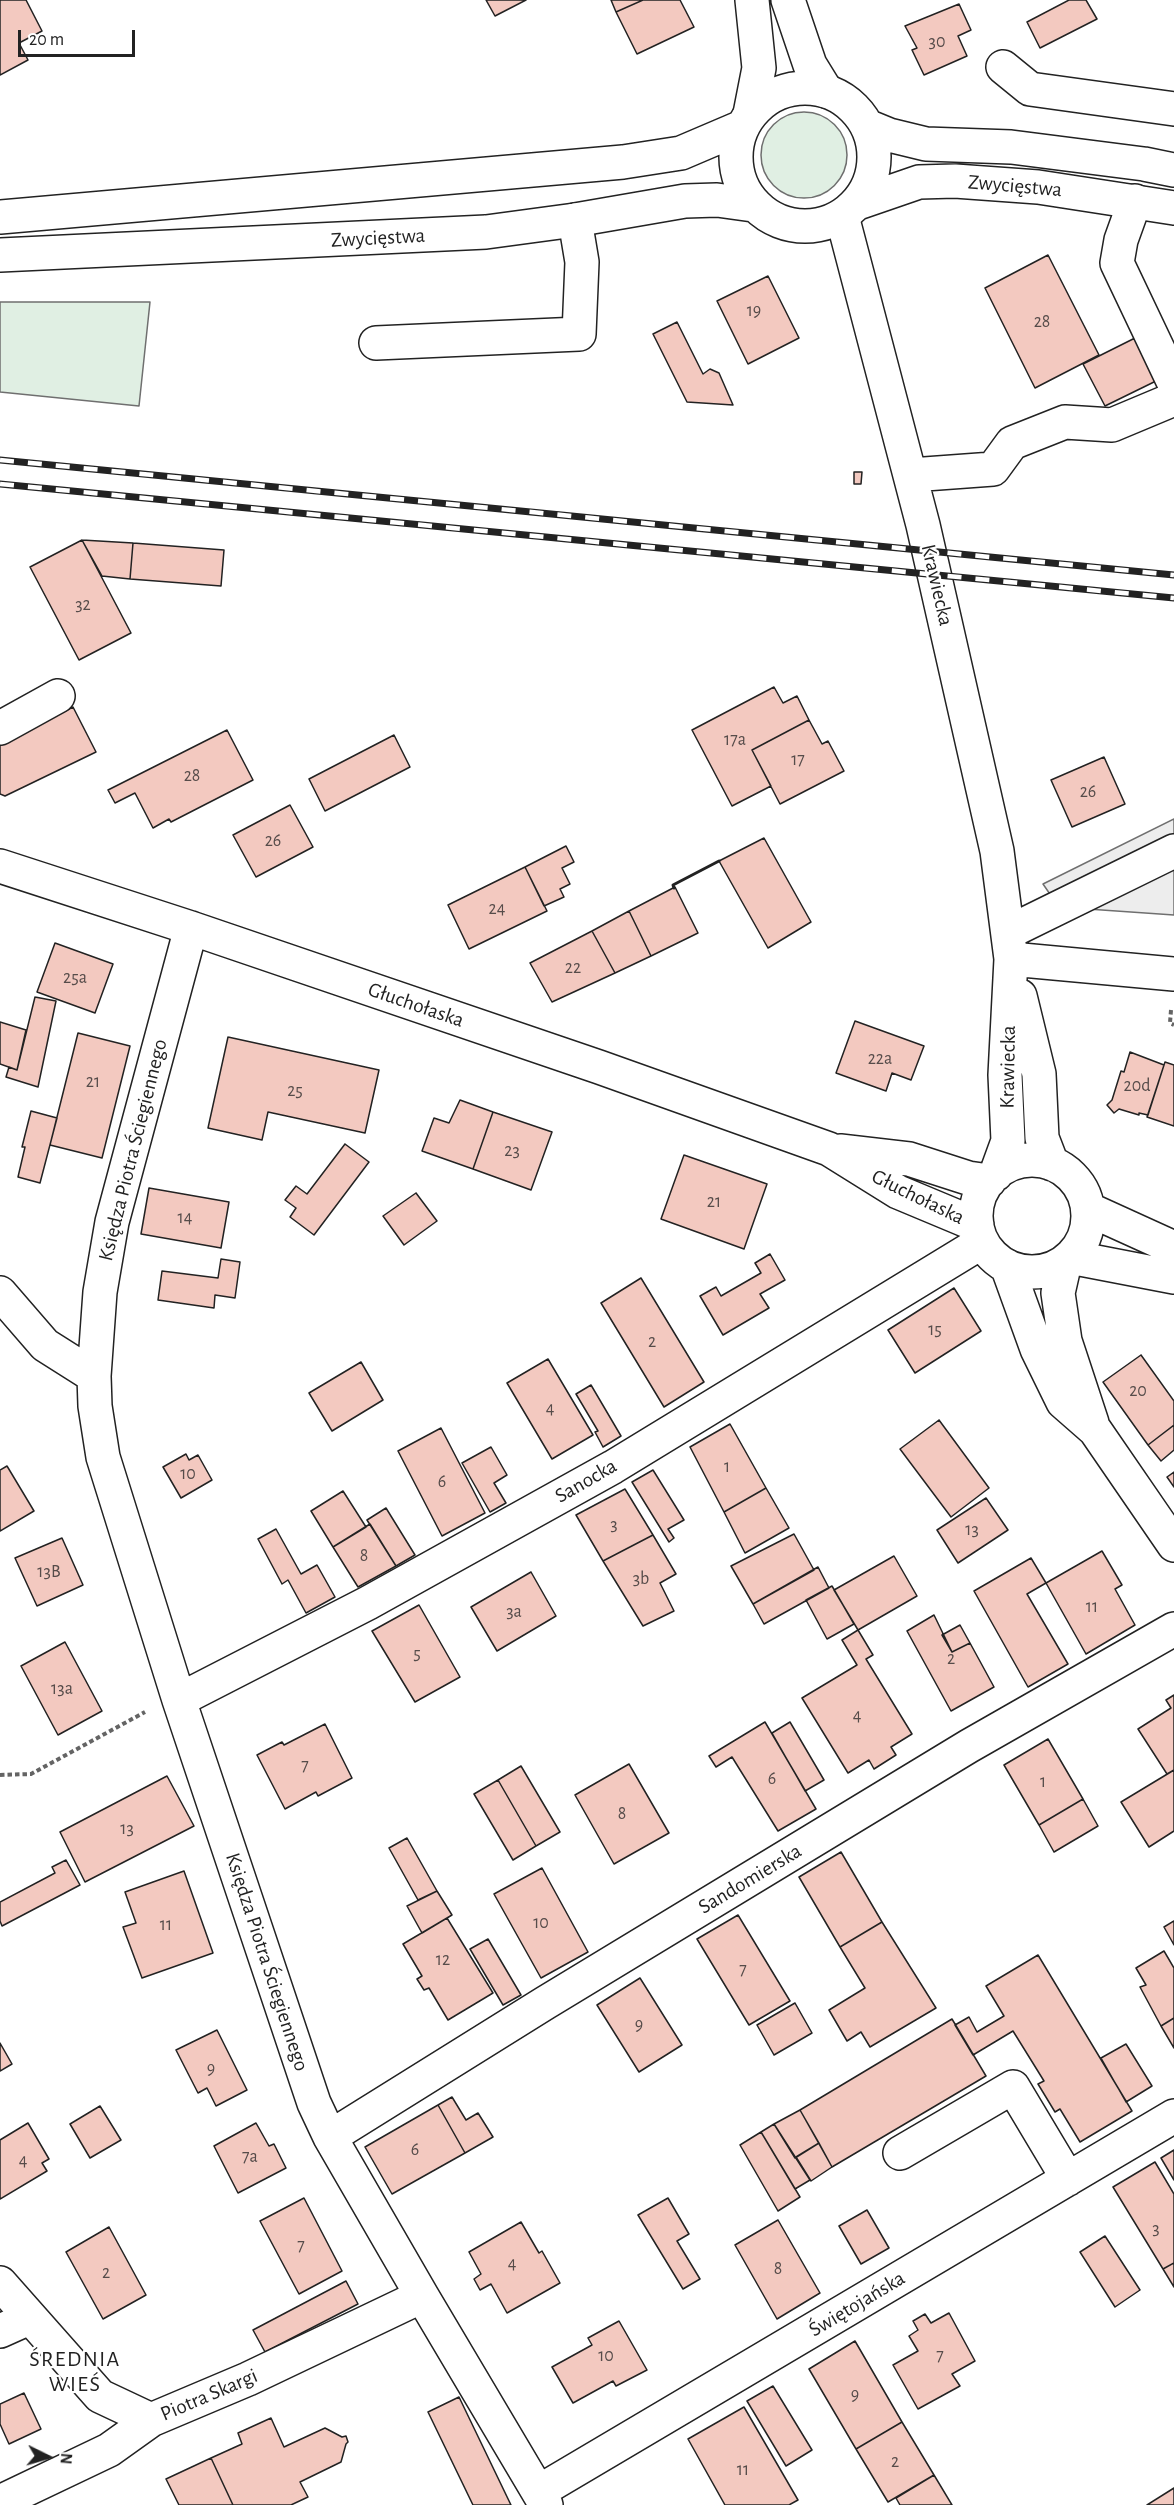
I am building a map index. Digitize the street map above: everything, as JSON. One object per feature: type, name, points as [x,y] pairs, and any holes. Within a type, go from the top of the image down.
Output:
[{"type":"street","points":[[0,217],[623,162],[681,153],[746,120],[766,99],[784,90],[806,88],[826,91],[843,99],[857,111],[867,126],[873,145],[873,166],[868,186],[850,210],[824,224],[786,225],[768,217],[753,205],[742,188],[736,168],[735,147],[746,120],[759,68],[752,0]]},
{"type":"street","points":[[788,0],[810,64],[826,91]]},
{"type":"street","points":[[1003,67],[1030,89],[1174,109]]},
{"type":"street","name":"Zwycięstwa","points":[[867,126],[889,135],[926,144],[1011,147],[1174,170]]},
{"type":"street","name":"Zwycięstwa","points":[[850,210],[919,182],[955,181],[1038,187],[1174,208]]},
{"type":"street","name":"Zwycięstwa","points":[[0,255],[486,232],[575,220],[685,201],[717,200],[753,205]]},
{"type":"street","points":[[1135,201],[1121,240],[1117,263],[1174,383]]},
{"type":"street","name":"Krawiecka","points":[[850,210],[997,851],[1010,946],[1039,1074],[1042,1138],[1052,1164]]},
{"type":"street","points":[[376,343],[579,333],[582,262],[575,220]]},
{"type":"street","points":[[911,475],[993,469],[1012,442],[1065,422],[1112,424],[1174,399]]},
{"type":"street","points":[[0,728],[58,696]]},
{"type":"street","points":[[1010,946],[1174,851]]},
{"type":"street","name":"Głuchołaska","points":[[0,866],[588,1063],[829,1149],[898,1192],[979,1234]]},
{"type":"street","name":"Księdza Piotra Ściegiennego","points":[[190,928],[112,1222],[100,1292],[94,1376],[95,1406],[103,1457],[179,1700],[314,2103],[330,2137],[422,2296],[543,2498]]},
{"type":"street","points":[[1010,946],[1174,975]]},
{"type":"street","name":"Krawiecka","points":[[992,1177],[1008,1141],[1005,1075],[1010,946]]},
{"type":"street","name":"Głuchołaska","points":[[829,1149],[909,1159],[968,1178],[992,1177]]},
{"type":"street","points":[[1032,1160],[1052,1164],[1069,1174],[1082,1190],[1088,1209],[1087,1226],[1081,1243],[1068,1259],[1051,1269],[1036,1272],[1021,1271],[1007,1266],[993,1256],[979,1234],[978,1202],[992,1177],[1013,1163],[1032,1160]]},
{"type":"street","points":[[1088,1209],[1174,1248]]},
{"type":"street","name":"Sanocka","points":[[179,1700],[368,1603],[613,1467],[979,1234]]},
{"type":"street","points":[[1068,1259],[1174,1277]]},
{"type":"street","points":[[1068,1259],[1058,1293],[1065,1341],[1095,1430]]},
{"type":"street","points":[[1007,1266],[1037,1349],[1063,1402],[1095,1430],[1174,1545]]},
{"type":"street","points":[[0,1293],[45,1345],[94,1376]]},
{"type":"street","name":"Sandomierska","points":[[330,2137],[545,2003],[969,1746],[1174,1629]]},
{"type":"street","points":[[900,2153],[1013,2087],[1068,2180]]},
{"type":"street","name":"Świętojańska","points":[[543,2498],[1174,2116]]},
{"type":"street","points":[[0,2283],[14,2324],[100,2396],[151,2420]]},
{"type":"street","name":"Piotra Skargi","points":[[0,2502],[108,2450],[151,2420],[248,2379],[422,2296]]},
{"type":"path","points":[[0,1775],[31,1774],[155,1707],[179,1700]]},
{"type":"green space","points":[[804,112],[828,119],[840,131],[847,155],[840,179],[828,191],[804,198],[780,191],[768,179],[761,155],[768,131],[780,119]]},
{"type":"green space","points":[[0,302],[150,302],[139,406],[0,392]]},
{"type":"shaded area","points":[[1174,819],[1174,915],[1073,908],[1054,900],[1043,884]]},
{"type":"building","points":[[0,0],[26,0],[42,31],[19,43],[28,60],[0,75]]},
{"type":"building","points":[[486,0],[526,0],[495,16]]},
{"type":"building","points":[[611,0],[643,0],[616,12]]},
{"type":"building","points":[[643,0],[680,0],[694,27],[637,54],[616,12]]},
{"type":"building","points":[[1069,0],[1086,0],[1097,19],[1040,48],[1027,22]]},
{"type":"building","points":[[959,4],[971,30],[958,36],[967,56],[924,75],[912,50],[917,48],[905,26]]},
{"type":"building","points":[[1048,255],[1099,355],[1035,388],[985,288]]},
{"type":"building","points":[[768,276],[799,338],[748,364],[717,301]]},
{"type":"building","points":[[677,322],[703,374],[710,369],[719,373],[733,405],[687,402],[653,334]]},
{"type":"building","points":[[1135,338],[1156,381],[1105,406],[1083,364]]},
{"type":"building","points":[[854,472],[862,472],[861,484],[854,484]]},
{"type":"building","points":[[82,540],[131,633],[79,660],[30,567]]},
{"type":"building","points":[[82,540],[133,543],[130,579],[102,576]]},
{"type":"building","points":[[133,543],[224,550],[221,586],[130,579]]},
{"type":"building","points":[[774,687],[783,703],[797,696],[809,720],[752,750],[771,786],[732,806],[692,730]]},
{"type":"building","points":[[73,707],[96,752],[5,796],[0,794],[0,744]]},
{"type":"building","points":[[809,720],[822,744],[828,741],[844,771],[780,804],[752,750]]},
{"type":"building","points":[[227,730],[253,780],[171,822],[169,819],[153,828],[135,793],[115,803],[108,790]]},
{"type":"building","points":[[394,735],[410,767],[325,811],[309,779]]},
{"type":"building","points":[[1104,757],[1125,804],[1072,827],[1051,780]]},
{"type":"building","points":[[290,805],[313,847],[256,877],[233,835]]},
{"type":"building","points":[[764,838],[811,922],[768,948],[719,861]]},
{"type":"building","points":[[566,846],[574,862],[562,868],[570,884],[560,889],[564,897],[544,906],[525,867]]},
{"type":"building","points":[[525,867],[547,911],[469,949],[448,905]]},
{"type":"building","points":[[675,887],[698,933],[651,956],[629,911]]},
{"type":"building","points":[[629,911],[651,956],[615,973],[592,931]]},
{"type":"building","points":[[592,931],[615,973],[552,1002],[530,963]]},
{"type":"building","points":[[55,943],[113,964],[95,1013],[37,992]]},
{"type":"building","points":[[35,997],[56,1001],[38,1087],[6,1077],[9,1067],[17,1070]]},
{"type":"building","points":[[855,1021],[924,1046],[911,1080],[892,1073],[886,1091],[836,1073]]},
{"type":"building","points":[[0,1022],[26,1030],[17,1070],[0,1064]]},
{"type":"building","points":[[78,1033],[130,1046],[102,1158],[50,1145]]},
{"type":"building","points":[[228,1037],[379,1070],[365,1133],[268,1112],[262,1140],[208,1128]]},
{"type":"building","points":[[1130,1052],[1164,1065],[1148,1115],[1139,1113],[1139,1115],[1119,1109],[1114,1113],[1107,1105],[1112,1100]]},
{"type":"building","points":[[1165,1062],[1174,1065],[1174,1126],[1147,1117]]},
{"type":"building","points":[[460,1100],[493,1112],[473,1169],[422,1151],[434,1118],[449,1123]]},
{"type":"building","points":[[31,1111],[57,1118],[40,1183],[18,1177],[25,1147],[22,1147]]},
{"type":"building","points":[[493,1112],[552,1132],[531,1190],[473,1169]]},
{"type":"building","points":[[345,1144],[369,1162],[314,1235],[290,1217],[296,1208],[285,1200],[296,1186],[307,1194]]},
{"type":"building","points":[[684,1155],[767,1184],[744,1249],[661,1219]]},
{"type":"building","points":[[149,1188],[229,1202],[221,1248],[141,1234]]},
{"type":"building","points":[[416,1193],[437,1221],[404,1245],[383,1216]]},
{"type":"building","points":[[770,1254],[785,1280],[760,1294],[769,1308],[723,1335],[700,1296],[716,1287],[721,1296],[761,1273],[755,1263]]},
{"type":"building","points":[[221,1259],[240,1262],[235,1298],[215,1295],[214,1308],[158,1300],[162,1271],[218,1278]]},
{"type":"building","points":[[641,1278],[704,1382],[664,1407],[601,1303]]},
{"type":"building","points":[[954,1288],[981,1331],[915,1373],[888,1330]]},
{"type":"building","points":[[1141,1355],[1174,1401],[1174,1425],[1148,1445],[1103,1382]]},
{"type":"building","points":[[548,1359],[593,1435],[552,1459],[507,1383]]},
{"type":"building","points":[[361,1362],[383,1400],[332,1431],[309,1393]]},
{"type":"building","points":[[591,1385],[621,1436],[603,1447],[595,1432],[598,1431],[576,1394]]},
{"type":"building","points":[[939,1420],[989,1488],[951,1517],[900,1449]]},
{"type":"building","points":[[730,1424],[766,1488],[724,1512],[690,1447]]},
{"type":"building","points":[[1174,1425],[1174,1450],[1161,1461],[1148,1445]]},
{"type":"building","points":[[441,1428],[485,1513],[442,1536],[398,1451]]},
{"type":"building","points":[[491,1447],[507,1475],[494,1483],[506,1503],[490,1512],[462,1463]]},
{"type":"building","points":[[186,1454],[189,1460],[198,1455],[212,1480],[181,1498],[163,1467]]},
{"type":"building","points":[[7,1466],[34,1511],[0,1531],[0,1470]]},
{"type":"building","points":[[653,1470],[684,1520],[668,1529],[674,1538],[669,1542],[632,1482]]},
{"type":"building","points":[[1174,1472],[1174,1487],[1167,1477]]},
{"type":"building","points":[[766,1488],[789,1528],[745,1553],[724,1512]]},
{"type":"building","points":[[625,1489],[653,1535],[603,1561],[576,1515]]},
{"type":"building","points":[[343,1491],[366,1527],[333,1547],[311,1511]]},
{"type":"building","points":[[986,1498],[1008,1530],[958,1563],[937,1530]]},
{"type":"building","points":[[386,1508],[415,1555],[396,1566],[367,1520]]},
{"type":"building","points":[[370,1524],[396,1566],[358,1587],[333,1547]]},
{"type":"building","points":[[276,1529],[301,1574],[317,1565],[335,1597],[306,1613],[288,1580],[282,1584],[258,1539]]},
{"type":"building","points":[[794,1534],[814,1570],[753,1604],[731,1566]]},
{"type":"building","points":[[653,1535],[676,1574],[660,1583],[674,1611],[643,1626],[603,1561]]},
{"type":"building","points":[[62,1538],[83,1585],[37,1606],[15,1558]]},
{"type":"building","points":[[1102,1551],[1122,1585],[1115,1589],[1135,1625],[1086,1654],[1046,1583]]},
{"type":"building","points":[[894,1556],[917,1596],[858,1630],[834,1590]]},
{"type":"building","points":[[1031,1558],[1046,1583],[1027,1594],[1068,1664],[1028,1687],[974,1591]]},
{"type":"building","points":[[818,1567],[829,1588],[764,1624],[753,1604]]},
{"type":"building","points":[[531,1572],[556,1616],[497,1651],[471,1607]]},
{"type":"building","points":[[832,1586],[854,1624],[827,1639],[806,1600]]},
{"type":"building","points":[[419,1605],[460,1677],[415,1702],[372,1631]]},
{"type":"building","points":[[934,1615],[952,1652],[970,1643],[994,1687],[951,1711],[907,1631]]},
{"type":"building","points":[[960,1625],[970,1643],[952,1652],[942,1635]]},
{"type":"building","points":[[858,1630],[873,1655],[866,1659],[912,1734],[891,1747],[896,1755],[874,1769],[869,1760],[848,1773],[802,1698],[857,1665],[842,1640]]},
{"type":"building","points":[[65,1642],[102,1711],[58,1735],[21,1666]]},
{"type":"building","points":[[1174,1695],[1174,1770],[1167,1774],[1138,1729],[1171,1708],[1166,1700]]},
{"type":"building","points":[[765,1722],[816,1809],[778,1831],[732,1757],[716,1767],[709,1756]]},
{"type":"building","points":[[790,1722],[824,1780],[805,1791],[772,1733]]},
{"type":"building","points":[[325,1724],[352,1778],[318,1796],[316,1792],[285,1809],[257,1755],[282,1742],[284,1745]]},
{"type":"building","points":[[1048,1739],[1083,1799],[1039,1825],[1004,1765]]},
{"type":"building","points":[[629,1764],[669,1833],[614,1864],[575,1795]]},
{"type":"building","points":[[521,1766],[560,1832],[536,1846],[498,1780]]},
{"type":"building","points":[[1174,1770],[1174,1831],[1149,1847],[1121,1802]]},
{"type":"building","points":[[167,1776],[194,1826],[85,1882],[60,1832]]},
{"type":"building","points":[[498,1780],[536,1846],[513,1860],[474,1794]]},
{"type":"building","points":[[1083,1799],[1098,1826],[1054,1852],[1039,1825]]},
{"type":"building","points":[[407,1838],[437,1891],[418,1900],[389,1848]]},
{"type":"building","points":[[841,1852],[882,1922],[840,1947],[799,1877]]},
{"type":"building","points":[[66,1860],[80,1885],[2,1926],[0,1902],[55,1873],[52,1867]]},
{"type":"building","points":[[542,1868],[588,1952],[541,1978],[494,1894]]},
{"type":"building","points":[[184,1871],[213,1953],[142,1978],[123,1927],[136,1923],[125,1892]]},
{"type":"building","points":[[437,1891],[452,1915],[422,1933],[407,1906]]},
{"type":"building","points":[[738,1915],[790,2001],[749,2025],[697,1939]]},
{"type":"building","points":[[447,1918],[493,1993],[448,2020],[429,1988],[424,1990],[417,1979],[422,1976],[403,1944]]},
{"type":"building","points":[[1174,1921],[1174,1945],[1164,1927]]},
{"type":"building","points":[[882,1922],[936,2008],[870,2047],[861,2032],[847,2041],[829,2010],[865,1988],[840,1947]]},
{"type":"building","points":[[488,1939],[521,1995],[503,2005],[470,1949]]},
{"type":"building","points":[[1164,1951],[1174,1968],[1174,2018],[1161,2026],[1140,1987],[1146,1985],[1136,1968]]},
{"type":"building","points":[[1038,1955],[1132,2111],[1080,2142],[1060,2109],[1055,2112],[1038,2084],[1044,2081],[1013,2031],[973,2055],[955,2025],[969,2017],[977,2032],[1004,2016],[986,1986]]},
{"type":"building","points":[[640,1978],[682,2045],[639,2072],[597,2005]]},
{"type":"building","points":[[795,2003],[812,2033],[774,2055],[757,2025]]},
{"type":"building","points":[[1174,2018],[1174,2048],[1161,2026]]},
{"type":"building","points":[[952,2019],[986,2076],[832,2167],[800,2110]]},
{"type":"building","points":[[217,2030],[247,2090],[216,2106],[207,2088],[198,2093],[176,2050]]},
{"type":"building","points":[[0,2043],[12,2064],[0,2071]]},
{"type":"building","points":[[1126,2044],[1152,2086],[1126,2102],[1101,2058]]},
{"type":"building","points":[[452,2097],[466,2120],[478,2113],[493,2137],[465,2153],[438,2105]]},
{"type":"building","points":[[438,2105],[465,2153],[392,2194],[365,2147]]},
{"type":"building","points":[[100,2106],[121,2140],[90,2158],[70,2124]]},
{"type":"building","points":[[800,2110],[819,2143],[795,2158],[774,2124]]},
{"type":"building","points":[[28,2123],[49,2159],[42,2163],[47,2171],[0,2199],[0,2140]]},
{"type":"building","points":[[256,2123],[269,2146],[274,2144],[286,2168],[238,2193],[214,2146]]},
{"type":"building","points":[[774,2124],[810,2180],[795,2189],[761,2132]]},
{"type":"building","points":[[761,2132],[800,2197],[778,2211],[740,2145]]},
{"type":"building","points":[[819,2143],[832,2167],[811,2181],[796,2157]]},
{"type":"building","points":[[1174,2150],[1174,2180],[1161,2158]]},
{"type":"building","points":[[1155,2162],[1174,2194],[1174,2263],[1163,2269],[1113,2187]]},
{"type":"building","points":[[304,2198],[342,2271],[299,2294],[260,2221]]},
{"type":"building","points":[[668,2198],[689,2234],[677,2241],[700,2279],[683,2289],[638,2215]]},
{"type":"building","points":[[867,2210],[889,2248],[861,2264],[839,2226]]},
{"type":"building","points":[[778,2220],[820,2293],[777,2319],[735,2245]]},
{"type":"building","points":[[521,2222],[539,2253],[542,2251],[560,2283],[507,2313],[491,2284],[480,2290],[474,2279],[481,2274],[469,2252]]},
{"type":"building","points":[[109,2227],[146,2295],[103,2319],[66,2252]]},
{"type":"building","points":[[1105,2236],[1140,2290],[1115,2307],[1080,2252]]},
{"type":"building","points":[[1174,2263],[1174,2287],[1163,2269]]},
{"type":"building","points":[[346,2281],[358,2304],[265,2352],[253,2330]]},
{"type":"building","points":[[949,2313],[975,2361],[952,2374],[960,2386],[918,2409],[893,2365],[918,2351],[909,2336],[918,2330],[913,2321],[925,2314],[931,2323]]},
{"type":"building","points":[[619,2321],[647,2370],[616,2386],[613,2381],[573,2403],[552,2367],[592,2345],[588,2338]]},
{"type":"building","points":[[855,2341],[902,2422],[856,2449],[809,2369]]},
{"type":"building","points":[[773,2386],[812,2450],[786,2466],[747,2401]]},
{"type":"building","points":[[24,2393],[41,2429],[9,2444],[0,2424],[0,2404]]},
{"type":"building","points":[[459,2397],[511,2505],[473,2505],[428,2412]]},
{"type":"building","points":[[744,2407],[798,2500],[789,2505],[725,2505],[688,2439]]},
{"type":"building","points":[[271,2418],[284,2447],[325,2428],[342,2437],[346,2436],[348,2442],[341,2462],[300,2482],[308,2497],[291,2505],[233,2505],[211,2458],[242,2444],[238,2433]]},
{"type":"building","points":[[902,2422],[934,2475],[888,2502],[856,2449]]},
{"type":"building","points":[[211,2458],[233,2505],[179,2505],[166,2479]]},
{"type":"building","points":[[934,2475],[952,2505],[900,2505],[896,2498]]},
{"type":"building","points":[[1174,2488],[1174,2505],[1147,2505]]},
{"type":"railway","points":[[0,460],[1174,575]]},
{"type":"railway","points":[[0,484],[1174,598]]},
{"type":"wall","points":[[674,888],[673,885],[719,861]]},
{"type":"district","name":"ŚREDNIA WIEŚ","points":[[75,2372]]}]
